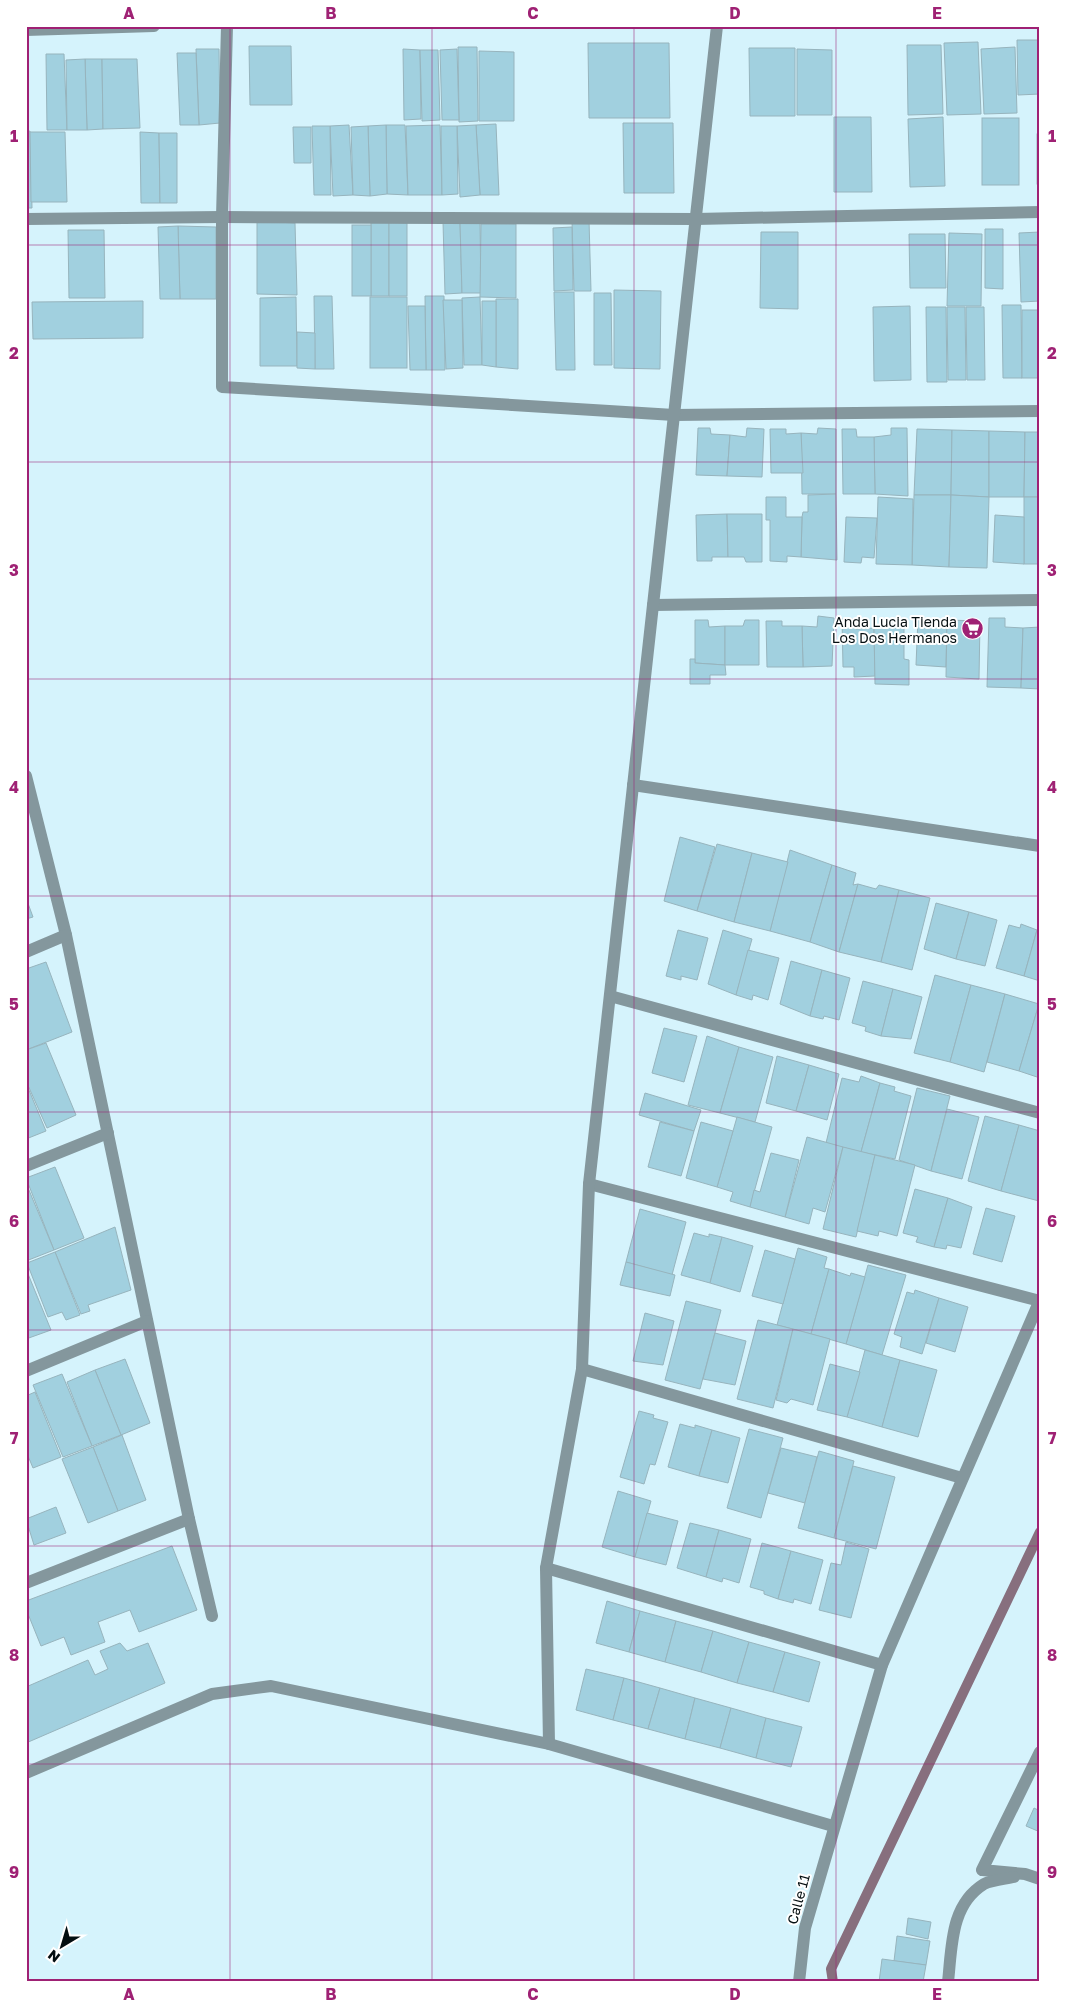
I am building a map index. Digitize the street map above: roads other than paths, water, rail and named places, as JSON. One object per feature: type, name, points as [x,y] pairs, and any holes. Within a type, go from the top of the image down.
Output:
[{"type":"street","points":[[26,30],[154,26]]},
{"type":"street","points":[[227,26],[222,217],[222,387],[674,415],[1040,411]]},
{"type":"street","points":[[550,1744],[546,1568],[582,1369],[589,1184],[717,26]]},
{"type":"street","points":[[26,219],[222,217],[696,219],[1040,212]]},
{"type":"street","points":[[653,605],[1040,600]]},
{"type":"street","points":[[26,776],[66,935],[189,1519],[212,1616]]},
{"type":"street","points":[[633,785],[1040,846]]},
{"type":"street","points":[[26,952],[66,935]]},
{"type":"street","points":[[610,996],[1040,1113]]},
{"type":"street","points":[[26,1166],[108,1133]]},
{"type":"street","points":[[589,1184],[1040,1301]]},
{"type":"street","name":"Calle 11","points":[[799,1982],[805,1928],[833,1826],[882,1665],[1040,1301]]},
{"type":"street","points":[[26,1371],[148,1320]]},
{"type":"street","points":[[582,1369],[962,1478]]},
{"type":"street","points":[[26,1583],[189,1519]]},
{"type":"street","points":[[546,1568],[882,1665]]},
{"type":"street","points":[[26,1773],[212,1694],[271,1686],[550,1744],[833,1826]]},
{"type":"street","points":[[1040,1752],[982,1870],[1025,1874],[1040,1879]]},
{"type":"street","points":[[948,1982],[955,1918],[968,1900],[985,1884],[1025,1874]]},
{"type":"waterway","points":[[833,1982],[831,1969],[1040,1532]]},
{"type":"place","name":"Anda Lucia Tienda Los Dos Hermanos","points":[[973,629]]}]
